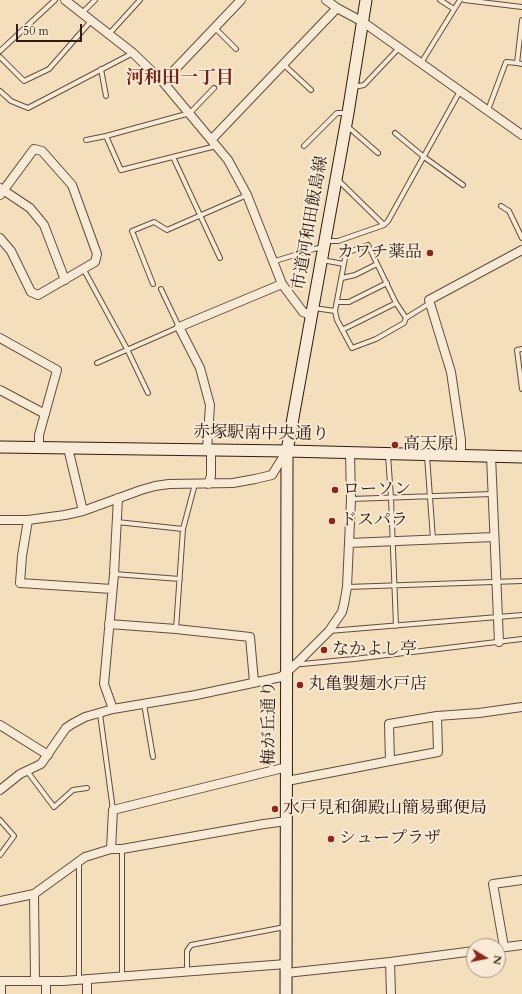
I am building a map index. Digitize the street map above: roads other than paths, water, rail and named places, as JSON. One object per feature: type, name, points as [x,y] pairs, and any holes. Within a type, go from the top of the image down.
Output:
[{"type":"street","points":[[65,0],[133,53],[163,82],[214,142],[228,160],[247,196],[282,284],[303,312],[313,312]]},
{"type":"street","points":[[163,82],[241,0]]},
{"type":"street","points":[[326,0],[337,8],[363,22],[522,135]]},
{"type":"street","name":"市道河和田飯島線","points":[[287,451],[346,124],[366,0]]},
{"type":"street","points":[[214,142],[283,64],[337,8]]},
{"type":"street","points":[[0,238],[11,251],[31,292],[38,295],[84,270],[95,262],[97,254],[72,185],[42,151],[34,149],[1,191],[30,208],[44,225],[65,280]]},
{"type":"street","points":[[462,455],[451,372],[429,300],[522,250]]},
{"type":"street","points":[[208,484],[211,476],[209,450],[210,405],[200,368],[179,327],[282,284]]},
{"type":"street","points":[[0,338],[57,370],[39,435],[39,448]]},
{"type":"street","points":[[0,390],[45,414]]},
{"type":"street","name":"赤塚駅南中央通り","points":[[0,447],[350,452],[522,457]]},
{"type":"street","points":[[68,448],[83,511]]},
{"type":"street","points":[[0,520],[28,520],[65,515],[83,511],[155,486],[233,483],[272,474],[287,451]]},
{"type":"street","name":"梅が丘通り","points":[[286,994],[287,451]]},
{"type":"street","points":[[0,790],[20,774],[41,764],[66,728],[85,717],[100,714],[112,709],[196,695],[280,676],[298,662],[328,631],[342,612],[347,587],[351,499],[350,452]]},
{"type":"street","points":[[491,456],[499,642]]},
{"type":"street","points":[[112,709],[104,684],[114,574],[118,498]]},
{"type":"street","points":[[28,520],[22,556],[20,583],[112,589]]},
{"type":"street","points":[[349,543],[494,537]]},
{"type":"street","points":[[109,624],[250,637],[254,682]]},
{"type":"street","points":[[390,761],[389,724],[437,716],[479,713],[522,707]]},
{"type":"street","points":[[287,781],[438,752],[437,716]]},
{"type":"street","points":[[0,725],[48,755]]},
{"type":"street","points":[[112,849],[113,810],[287,767]]},
{"type":"street","points":[[0,901],[34,894],[79,860],[112,849],[287,821]]},
{"type":"street","points":[[500,938],[493,884],[522,880]]},
{"type":"street","points":[[34,894],[35,980]]},
{"type":"street","points":[[506,947],[522,945]]},
{"type":"street","points":[[1,994],[0,980],[46,981],[187,972],[286,969],[390,962],[466,952]]},
{"type":"street","points":[[390,962],[391,994]]},
{"type":"street","points":[[83,979],[87,994]]},
{"type":"street","points":[[46,981],[46,994]]},
{"type":"lane","points":[[0,51],[55,0]]},
{"type":"lane","points":[[82,13],[95,0]]},
{"type":"lane","points":[[109,34],[140,0]]},
{"type":"lane","points":[[440,0],[454,9]]},
{"type":"lane","points":[[421,63],[460,0]]},
{"type":"lane","points":[[464,0],[522,7]]},
{"type":"lane","points":[[488,110],[506,62],[520,63],[522,20]]},
{"type":"lane","points":[[0,57],[24,81],[50,69],[91,21]]},
{"type":"lane","points":[[215,28],[236,49]]},
{"type":"lane","points":[[352,87],[364,84],[399,47]]},
{"type":"lane","points":[[0,91],[11,101],[28,108],[133,53]]},
{"type":"lane","points":[[283,64],[311,90]]},
{"type":"lane","points":[[101,69],[106,96]]},
{"type":"lane","points":[[86,140],[190,113],[214,88]]},
{"type":"lane","points":[[272,262],[319,248],[330,241],[338,241],[384,225],[388,221],[460,91]]},
{"type":"lane","points":[[304,146],[337,113],[348,112]]},
{"type":"lane","points":[[346,124],[378,153]]},
{"type":"lane","points":[[395,133],[424,157],[463,185]]},
{"type":"lane","points":[[106,136],[121,170],[173,157],[214,142]]},
{"type":"lane","points":[[173,157],[220,258]]},
{"type":"lane","points":[[336,178],[384,225]]},
{"type":"lane","points":[[153,284],[132,231],[154,222],[167,230],[247,196]]},
{"type":"lane","points":[[501,206],[510,211],[522,238]]},
{"type":"lane","points":[[406,318],[396,302],[368,246],[346,253],[335,311],[337,320],[352,348],[376,339],[404,323],[406,318],[430,303]]},
{"type":"lane","points":[[322,260],[344,264]]},
{"type":"lane","points":[[342,278],[355,275],[377,264]]},
{"type":"lane","points":[[84,270],[127,350],[148,393]]},
{"type":"lane","points":[[337,302],[349,302],[387,283]]},
{"type":"lane","points":[[98,363],[179,327],[161,289]]},
{"type":"lane","points":[[342,330],[396,302]]},
{"type":"lane","points":[[313,312],[335,311]]},
{"type":"lane","points":[[522,349],[518,350],[522,388]]},
{"type":"lane","points":[[388,453],[396,626]]},
{"type":"lane","points":[[427,454],[433,539]]},
{"type":"lane","points":[[176,629],[183,529],[194,484]]},
{"type":"lane","points":[[351,499],[493,494]]},
{"type":"lane","points":[[117,522],[183,529]]},
{"type":"lane","points":[[114,574],[180,579]]},
{"type":"lane","points":[[347,587],[522,581]]},
{"type":"lane","points":[[328,631],[522,615]]},
{"type":"lane","points":[[298,662],[302,664],[522,639]]},
{"type":"lane","points":[[144,703],[153,757]]},
{"type":"lane","points":[[100,714],[113,810]]},
{"type":"lane","points":[[26,771],[54,807],[73,790],[87,788]]},
{"type":"lane","points":[[0,820],[14,836],[0,855]]},
{"type":"lane","points":[[122,848],[122,977]]},
{"type":"lane","points":[[79,860],[83,979]]},
{"type":"lane","points":[[187,972],[187,951],[191,945],[287,927]]},
{"type":"place","name":"カワチ薬品","points":[[430,253]]},
{"type":"place","name":"高天原","points":[[395,445]]},
{"type":"place","name":"ローソン","points":[[335,490]]},
{"type":"place","name":"ドスパラ","points":[[332,521]]},
{"type":"place","name":"なかよし亭","points":[[324,650]]},
{"type":"place","name":"丸亀製麺水戸店","points":[[300,685]]},
{"type":"place","name":"水戸見和御殿山簡易郵便局","points":[[275,809]]},
{"type":"place","name":"シュープラザ","points":[[331,839]]},
{"type":"district","name":"河和田一丁目","points":[[180,79]]}]
